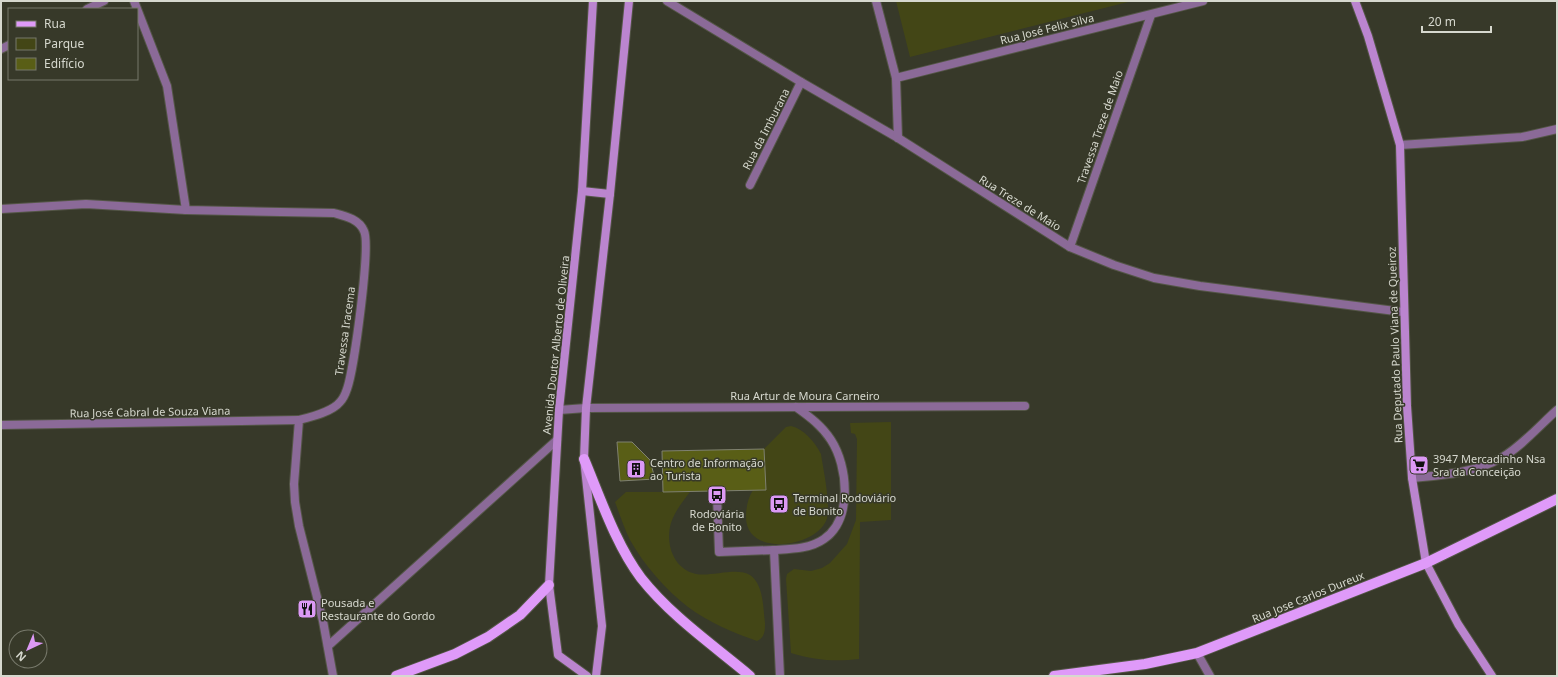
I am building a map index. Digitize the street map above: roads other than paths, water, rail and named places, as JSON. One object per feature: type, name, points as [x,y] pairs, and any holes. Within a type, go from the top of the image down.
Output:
[{"type":"main road","points":[[584,459],[619,541],[640,576],[658,598],[750,676]]},
{"type":"main road","name":"Rua Jose Carlos Dureux","points":[[1054,676],[1145,664],[1197,653],[1426,563],[1557,499]]},
{"type":"main road","points":[[396,676],[455,654],[488,637],[520,615],[549,585]]},
{"type":"street","points":[[89,8],[104,1]]},
{"type":"street","name":"Avenida Doutor Alberto de Oliveira","points":[[587,676],[558,655],[549,585],[559,410],[582,191],[593,1]]},
{"type":"street","points":[[596,676],[602,626],[584,459],[586,408],[610,194],[628,1]]},
{"type":"street","name":"Rua Treze de Maio","points":[[667,1],[801,82],[898,138],[1070,247],[1114,265],[1154,278],[1260,294],[1403,312]]},
{"type":"street","points":[[876,1],[896,78],[898,138]]},
{"type":"street","name":"Rua José Felix Silva","points":[[896,78],[1203,1]]},
{"type":"street","name":"Rua Deputado Paulo Viana de Queiroz","points":[[1355,1],[1370,43],[1400,145],[1403,312],[1407,406],[1412,478],[1426,563],[1458,624],[1492,676]]},
{"type":"street","points":[[138,11],[167,86],[186,210]]},
{"type":"street","name":"Travessa Treze de Maio","points":[[1070,247],[1151,15]]},
{"type":"street","name":"Rua da Imburana","points":[[750,185],[801,82]]},
{"type":"street","points":[[1400,145],[1522,137],[1557,129]]},
{"type":"street","points":[[582,191],[610,194]]},
{"type":"street","name":"Travessa Iracema","points":[[1,209],[86,204],[186,210],[312,212],[334,213],[346,216],[357,222],[364,232],[366,245],[363,288],[353,364],[347,389],[340,402],[329,410],[318,415],[299,420]]},
{"type":"street","name":"Rua Artur de Moura Carneiro","points":[[559,410],[586,408],[1025,406]]},
{"type":"street","points":[[717,495],[719,552],[799,548],[812,545],[824,539],[834,529],[841,516],[844,499],[845,480],[841,462],[832,441],[818,423],[796,408]]},
{"type":"street","points":[[1412,478],[1448,474],[1488,465],[1502,457],[1557,410]]},
{"type":"street","points":[[299,420],[294,477],[295,502],[299,526],[323,621],[333,676]]},
{"type":"street","name":"Rua José Cabral de Souza Viana","points":[[1,425],[299,420]]},
{"type":"street","points":[[328,646],[557,440]]},
{"type":"street","points":[[774,550],[780,676]]},
{"type":"street","points":[[1197,653],[1210,676]]},
{"type":"place","name":"3947 Mercadinho Nsa Sra da Conceição","points":[[1419,465]]},
{"type":"place","name":"Centro de Informação ao Turista","points":[[636,469]]},
{"type":"place","name":"Rodoviária de Bonito","points":[[717,495]]},
{"type":"place","name":"Terminal Rodoviário de Bonito","points":[[779,504]]},
{"type":"place","name":"Pousada e Restaurante do Gordo","points":[[307,609]]}]
